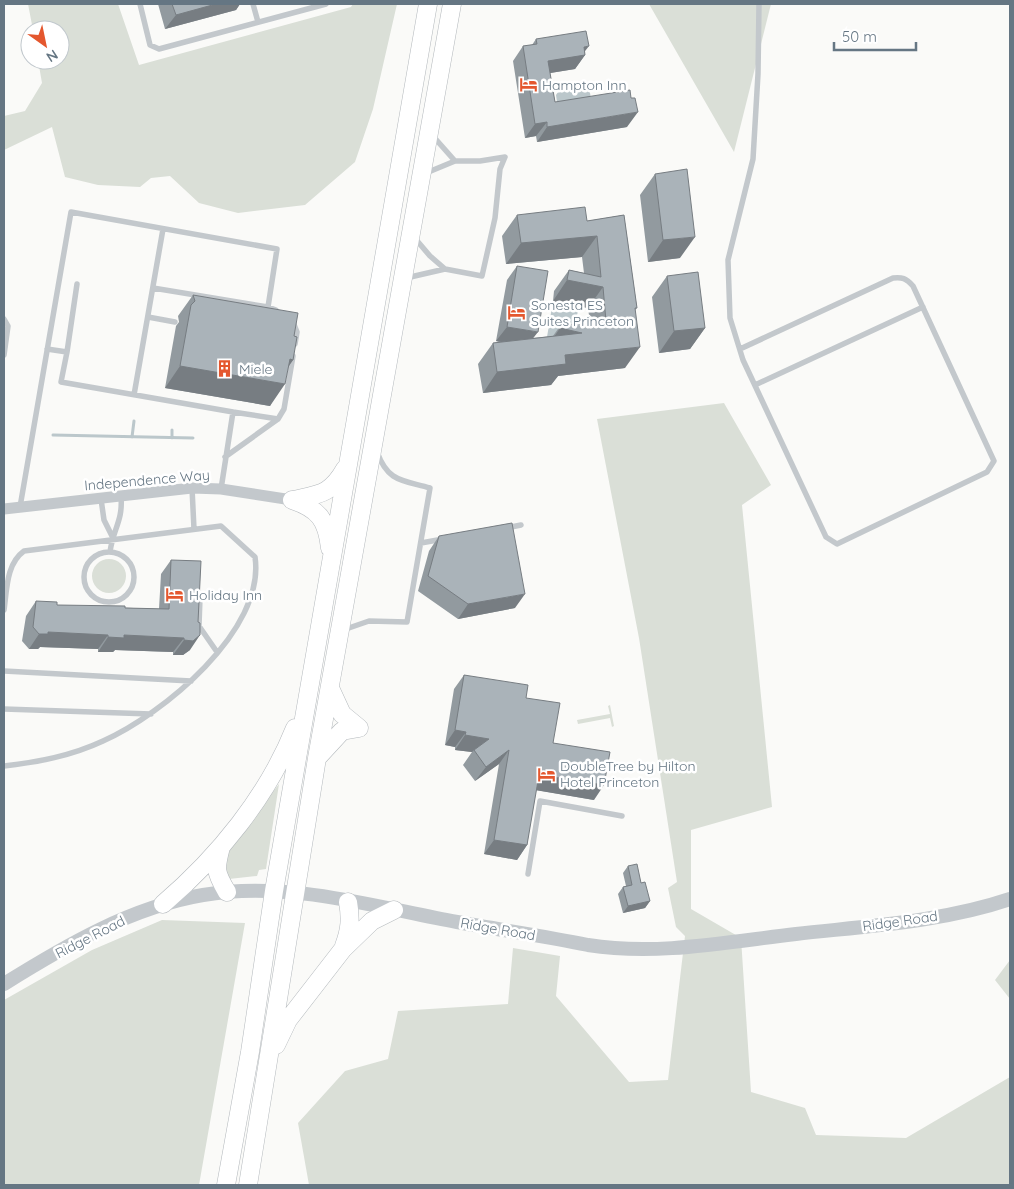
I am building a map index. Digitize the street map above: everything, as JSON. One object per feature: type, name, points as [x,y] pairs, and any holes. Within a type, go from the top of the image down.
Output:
[{"type":"highway","points":[[226,1185],[250,1052],[274,891],[428,4]]},
{"type":"highway","points":[[248,1185],[317,758],[428,130],[451,12],[458,4]]},
{"type":"highway","points":[[292,500],[330,490],[337,484],[348,464]]},
{"type":"highway","points":[[292,500],[309,506],[322,518],[328,534],[331,562]]},
{"type":"highway","points":[[317,758],[342,731],[359,728],[342,714],[330,688]]},
{"type":"highway","points":[[163,904],[190,881],[268,784],[286,750],[308,693]]},
{"type":"highway","points":[[221,844],[215,867],[227,892]]},
{"type":"highway","points":[[343,949],[350,930],[351,918],[348,902]]},
{"type":"highway","points":[[266,1066],[288,1020],[343,949],[372,921],[394,910]]},
{"type":"street","name":"Independence Way","points":[[4,509],[192,488],[220,489],[292,500]]},
{"type":"street","name":"Ridge Road","points":[[4,984],[100,930],[135,914],[163,904],[202,895],[227,892],[274,891],[294,893],[588,945],[631,949],[671,948],[944,915],[976,909],[1010,898]]},
{"type":"lane","points":[[140,4],[150,45],[159,49],[326,4]]},
{"type":"lane","points":[[253,4],[258,22]]},
{"type":"lane","points":[[740,350],[892,278],[901,277],[907,279],[913,286],[994,461],[987,472],[837,544],[826,537],[755,385],[740,350],[730,318],[728,260],[753,159],[758,74],[759,4]]},
{"type":"lane","points":[[428,130],[455,161]]},
{"type":"lane","points":[[402,279],[445,269],[482,276],[495,218],[500,169],[505,158],[455,161],[420,176]]},
{"type":"lane","points":[[20,508],[71,212],[277,249],[268,307]]},
{"type":"lane","points":[[134,395],[163,229]]},
{"type":"lane","points":[[410,232],[430,256],[445,269]]},
{"type":"lane","points":[[78,284],[61,382],[278,419]]},
{"type":"lane","points":[[153,288],[268,307],[283,313]]},
{"type":"lane","points":[[755,385],[923,307]]},
{"type":"lane","points":[[148,317],[175,322]]},
{"type":"lane","points":[[225,457],[278,419],[284,409],[297,332],[290,317]]},
{"type":"lane","points":[[4,320],[8,326],[4,354]]},
{"type":"lane","points":[[47,349],[67,352]]},
{"type":"lane","points":[[220,489],[232,412]]},
{"type":"lane","points":[[340,632],[369,621],[407,622],[421,543],[430,488],[396,478],[383,468],[373,440]]},
{"type":"lane","points":[[192,488],[194,529]]},
{"type":"lane","points":[[110,552],[112,538],[120,523],[121,497]]},
{"type":"lane","points":[[101,499],[104,520],[112,538]]},
{"type":"lane","points":[[4,610],[10,571],[15,558],[24,551],[112,538],[221,526],[255,557],[255,578],[251,598],[242,618],[217,652],[191,681],[151,714],[102,742],[49,760],[4,766]]},
{"type":"lane","points":[[496,530],[521,526]]},
{"type":"lane","points":[[421,543],[447,539]]},
{"type":"lane","points":[[110,552],[119,554],[126,559],[134,576],[133,585],[128,593],[113,602],[95,598],[88,592],[84,583],[84,574],[92,558],[110,552]]},
{"type":"lane","points":[[200,598],[199,626],[217,652]]},
{"type":"lane","points":[[4,671],[191,681]]},
{"type":"lane","points":[[4,709],[151,714]]},
{"type":"lane","points":[[528,874],[540,802],[622,816]]},
{"type":"shaded area","points":[[28,4],[118,4],[139,65],[351,7],[353,4],[397,4],[373,109],[355,162],[305,205],[238,213],[199,203],[170,176],[151,178],[140,187],[98,185],[65,177],[52,127],[4,150],[4,116],[25,111],[42,83],[40,70],[70,70],[70,20],[31,20]]},
{"type":"shaded area","points":[[649,4],[771,4],[734,152]]},
{"type":"shaded area","points":[[588,81],[592,105],[558,109],[556,95],[563,85]]},
{"type":"shaded area","points":[[553,301],[579,306],[573,335],[547,337]]},
{"type":"shaded area","points":[[724,403],[771,485],[742,505],[772,807],[691,830],[691,909],[741,938],[751,1092],[805,1108],[816,1135],[906,1138],[1010,1077],[1010,1185],[309,1185],[298,1123],[345,1071],[388,1059],[398,1011],[508,1004],[513,948],[560,956],[556,996],[629,1082],[668,1080],[685,936],[676,927],[668,888],[677,882],[639,638],[597,419]]},
{"type":"shaded area","points":[[109,559],[116,560],[121,564],[125,569],[125,583],[121,588],[116,592],[109,593],[102,592],[97,588],[93,583],[92,576],[93,569],[97,564],[102,560]]},
{"type":"shaded area","points":[[610,705],[614,726],[612,727],[610,718],[578,724],[577,720],[610,714],[608,706]]},
{"type":"shaded area","points":[[279,784],[266,869],[259,870],[257,876],[229,879],[222,868],[226,851]]},
{"type":"shaded area","points":[[162,920],[245,923],[199,1185],[4,1185],[4,1000],[92,950]]},
{"type":"shaded area","points":[[1010,960],[1010,999],[995,980]]},
{"type":"building","points":[[172,4],[216,4],[176,15]]},
{"type":"building","points":[[586,31],[589,46],[584,47],[585,55],[548,61],[555,102],[630,90],[631,98],[635,98],[638,112],[547,127],[547,122],[535,124],[523,46],[537,44],[536,39]]},
{"type":"building","points":[[687,169],[695,237],[663,240],[655,174]]},
{"type":"building","points":[[585,207],[587,221],[624,215],[637,308],[635,308],[640,347],[565,355],[566,364],[497,372],[493,343],[582,333],[560,328],[560,326],[606,321],[603,287],[567,280],[569,270],[601,277],[597,236],[521,243],[517,215]]},
{"type":"building","points":[[517,266],[548,271],[538,332],[507,327]]},
{"type":"building","points":[[698,272],[705,328],[674,331],[667,276]]},
{"type":"building","name":"Miele","points":[[193,295],[298,313],[294,336],[297,337],[293,360],[290,359],[285,384],[180,366],[191,305],[195,301]]},
{"type":"building","points":[[512,523],[525,594],[468,604],[428,576],[439,536]]},
{"type":"building","points":[[171,560],[201,561],[198,622],[200,623],[200,635],[193,641],[184,640],[184,638],[124,635],[124,638],[108,637],[108,635],[48,632],[48,634],[39,634],[33,627],[36,601],[57,602],[57,605],[169,609]]},
{"type":"building","name":"DoubleTree by Hilton Hotel Princeton","points":[[464,675],[528,685],[526,698],[560,703],[553,743],[610,752],[604,785],[539,775],[527,845],[494,840],[509,750],[486,767],[474,750],[489,739],[465,735],[466,732],[455,730]]},
{"type":"building","points":[[637,864],[641,883],[645,882],[650,901],[628,906],[623,887],[632,885],[628,866]]},
{"type":"waterway","points":[[132,437],[134,421]]},
{"type":"waterway","points":[[172,430],[172,438]]},
{"type":"waterway","points":[[53,435],[193,438]]},
{"type":"place","name":"Hampton Inn","points":[[528,85]]},
{"type":"place","name":"Sonesta ES Suites Princeton","points":[[517,313]]},
{"type":"place","name":"Miele","points":[[225,369]]},
{"type":"place","name":"Holiday Inn","points":[[175,595]]},
{"type":"place","name":"DoubleTree by Hilton Hotel Princeton","points":[[546,774]]}]
